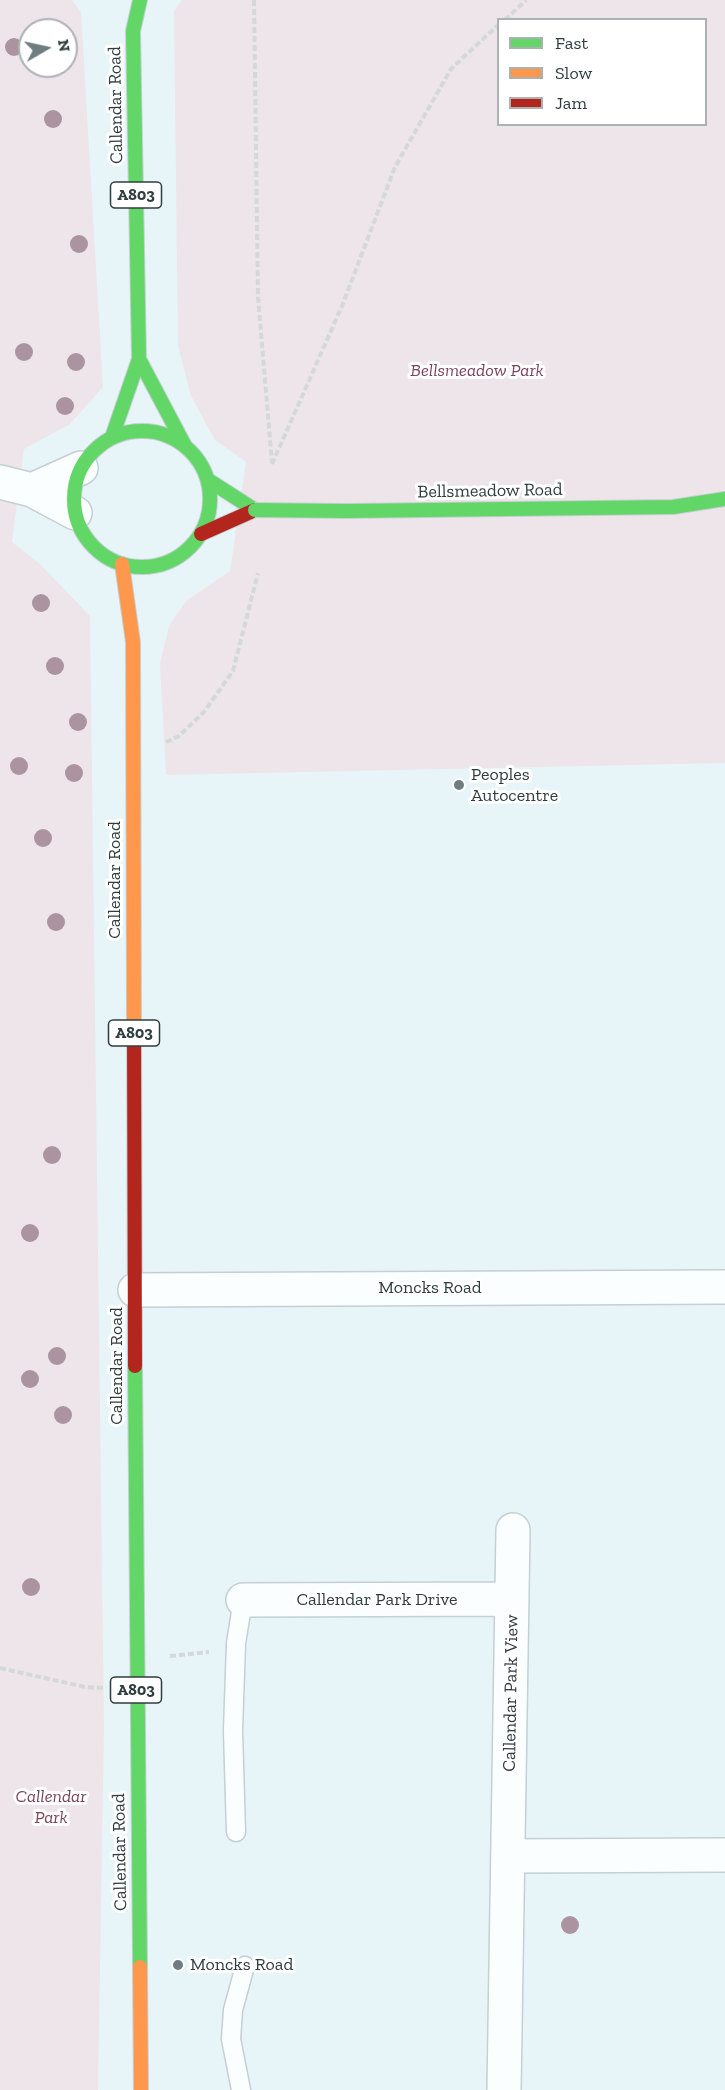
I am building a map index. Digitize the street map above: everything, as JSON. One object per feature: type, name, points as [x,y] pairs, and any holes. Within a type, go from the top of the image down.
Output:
[{"type":"main road","name":"Callendar Road","points":[[112,437],[138,359],[133,31],[125,0]]},
{"type":"main road","name":"Callendar Road","points":[[133,31],[140,0]]},
{"type":"main road","name":"Callendar Road","points":[[138,359],[185,446]]},
{"type":"main road","name":"A803","points":[[130,431],[150,431],[169,435],[185,446],[199,461],[208,480],[211,498],[209,517],[201,534],[190,548],[158,571],[122,564],[106,557],[92,545],[81,530],[75,513],[75,490],[81,468],[94,450],[112,437],[130,431]]},
{"type":"main road","points":[[208,480],[255,510]]},
{"type":"main road","name":"Bellsmeadow Road","points":[[201,534],[255,510],[673,507],[725,499]]},
{"type":"main road","name":"Callendar Road","points":[[122,564],[133,642],[141,2090]]},
{"type":"main road","name":"Callendar Road","points":[[133,642],[145,609]]},
{"type":"street","points":[[32,490],[81,468]]},
{"type":"street","points":[[0,482],[32,490],[75,513]]},
{"type":"street","name":"Moncks Road","points":[[135,1290],[725,1287]]},
{"type":"street","name":"Callendar Park View","points":[[504,2090],[513,1530]]},
{"type":"street","name":"Callendar Park Drive","points":[[243,1600],[512,1599]]},
{"type":"street","points":[[508,1856],[725,1855]]},
{"type":"lane","points":[[236,1832],[235,1676],[236,1643],[243,1600]]},
{"type":"lane","points":[[241,2090],[231,2039],[233,2010],[245,1966]]},
{"type":"path","points":[[254,0],[258,297],[272,464],[342,306],[395,167],[451,69],[497,26]]},
{"type":"path","points":[[507,18],[526,0]]},
{"type":"path","points":[[133,756],[178,736],[204,712],[233,671],[258,573]]},
{"type":"path","points":[[170,1666],[170,1655],[207,1654],[214,1647]]},
{"type":"path","points":[[0,1668],[85,1687],[114,1689]]},
{"type":"green space","name":"Callendar Park","points":[[0,0],[72,0],[81,12],[103,387],[70,424],[24,449],[12,542],[40,564],[90,616],[104,1727],[98,2090],[0,2090]]},
{"type":"green space","name":"Bellsmeadow Park","points":[[182,0],[725,0],[725,763],[166,775],[160,663],[169,626],[186,601],[230,571],[246,462],[215,440],[191,396],[178,346],[174,11]]},
{"type":"traffic: fast","points":[[112,437],[139,359],[133,31],[140,0]]},
{"type":"traffic: fast","points":[[139,359],[185,446]]},
{"type":"traffic: fast","points":[[142,431],[168,436],[180,442],[190,451],[199,461],[205,473],[210,499],[205,525],[199,537],[190,547],[180,556],[168,562],[142,567],[116,562],[104,556],[94,547],[85,537],[79,525],[74,499],[79,473],[85,461],[94,451],[104,442],[116,436],[142,431]]},
{"type":"traffic: fast","points":[[208,480],[255,510]]},
{"type":"traffic: fast","points":[[347,511],[673,507],[725,499]]},
{"type":"traffic: fast","points":[[255,510],[347,511]]},
{"type":"traffic: fast","points":[[135,1366],[140,1967]]},
{"type":"traffic: slow","points":[[122,564],[133,642],[134,1029]]},
{"type":"traffic: slow","points":[[140,1967],[141,2090]]},
{"type":"traffic: jam","points":[[201,534],[255,510]]},
{"type":"traffic: jam","points":[[134,1029],[135,1366]]},
{"type":"place","name":"Peoples Autocentre","points":[[459,785]]},
{"type":"place","name":"Moncks Road","points":[[178,1965]]}]
